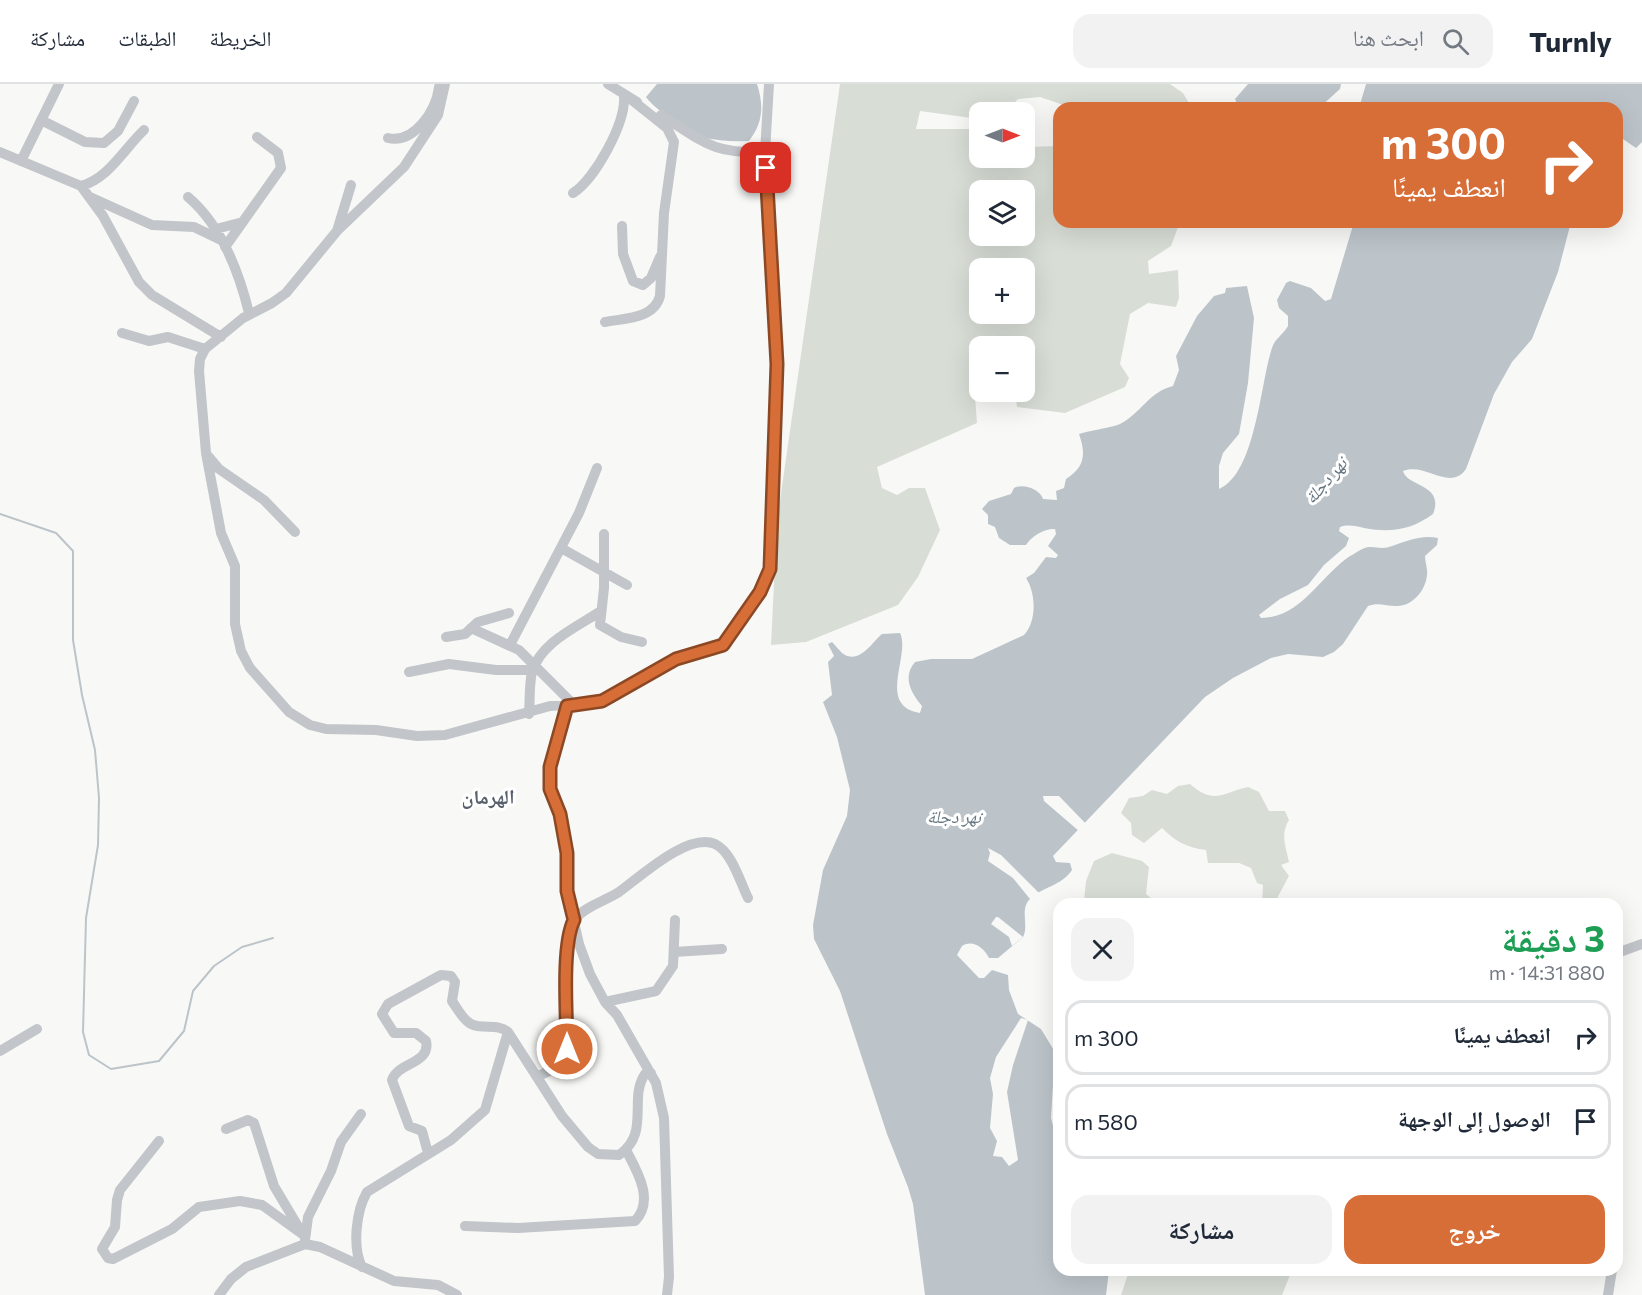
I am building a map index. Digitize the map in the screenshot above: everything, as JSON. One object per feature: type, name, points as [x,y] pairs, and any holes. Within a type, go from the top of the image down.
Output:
[{"type":"street","points":[[21,160],[59,84]]},
{"type":"street","points":[[388,138],[402,139],[415,132],[436,99],[439,84]]},
{"type":"street","points":[[445,84],[441,107],[415,154],[366,206],[337,231],[286,293],[249,314],[205,349],[199,371],[206,453],[221,533],[237,574],[235,615],[241,651],[250,668],[296,717],[310,725],[326,729],[376,730],[426,736],[445,735],[529,714],[550,706],[571,706],[602,701],[676,659],[723,645],[768,579],[777,425],[777,364],[765,152],[769,84]]},
{"type":"street","points":[[605,322],[642,315],[656,306],[660,296],[664,213],[674,142],[668,128],[608,84]]},
{"type":"street","points":[[628,98],[709,147],[730,153],[765,152]]},
{"type":"street","points":[[573,193],[591,176],[619,125],[628,98]]},
{"type":"street","points":[[41,120],[86,142],[104,143],[118,131],[134,101]]},
{"type":"street","points":[[81,186],[106,173],[126,147],[144,130]]},
{"type":"street","points":[[223,244],[243,222],[281,168],[279,153],[257,137]]},
{"type":"street","points":[[0,152],[81,186],[90,196],[134,275],[145,289],[221,338]]},
{"type":"street","points":[[337,231],[342,206],[351,185]]},
{"type":"street","points":[[90,196],[152,225],[190,227],[223,244]]},
{"type":"street","points":[[188,197],[201,209],[216,229],[249,314]]},
{"type":"street","points":[[190,227],[201,209]]},
{"type":"street","points":[[216,229],[243,222]]},
{"type":"street","points":[[622,226],[623,254],[633,281],[643,285],[648,282],[662,254]]},
{"type":"street","points":[[122,333],[145,340],[168,337],[205,349]]},
{"type":"street","points":[[206,453],[219,470],[264,500],[295,532]]},
{"type":"street","points":[[510,645],[561,548],[597,468]]},
{"type":"street","points":[[604,534],[602,627],[628,639],[642,642]]},
{"type":"street","points":[[561,548],[627,585]]},
{"type":"street","points":[[529,714],[534,667],[554,642],[601,611]]},
{"type":"street","points":[[446,637],[465,634],[477,622],[509,613]]},
{"type":"street","points":[[471,628],[510,645],[571,706]]},
{"type":"street","points":[[409,672],[449,664],[496,670],[534,667]]},
{"type":"street","points":[[571,706],[550,767],[550,789],[560,814],[565,843],[567,891],[584,959],[605,1002],[616,1015],[651,1073],[660,1094],[664,1118],[669,1277],[667,1295]]},
{"type":"street","points":[[538,1076],[563,1062],[567,1049],[567,955],[570,928],[582,912],[619,892],[669,856],[703,842],[720,847],[726,854],[748,898]]},
{"type":"street","points":[[605,1002],[656,991],[673,966],[675,920]]},
{"type":"street","points":[[1623,951],[1642,944]]},
{"type":"street","points":[[674,952],[722,949]]},
{"type":"street","points":[[428,1153],[422,1131],[409,1126],[392,1080],[394,1074],[423,1057],[427,1049],[426,1041],[416,1033],[392,1031],[382,1014],[384,1006],[441,975],[448,975],[456,985],[452,1001],[466,1021],[478,1026],[500,1027],[508,1032],[562,1116],[588,1147],[609,1156],[619,1155],[626,1150],[636,1134],[641,1082],[645,1074],[651,1073]]},
{"type":"street","points":[[0,1051],[37,1029]]},
{"type":"street","points":[[362,1267],[356,1241],[365,1196],[373,1186],[460,1134],[485,1110],[508,1032]]},
{"type":"street","points":[[304,1238],[308,1217],[331,1171],[343,1136],[361,1114]]},
{"type":"street","points":[[226,1129],[248,1120],[254,1123],[274,1186],[304,1238]]},
{"type":"street","points":[[159,1141],[118,1195],[116,1227],[102,1249],[108,1258],[113,1259],[166,1232],[199,1208],[240,1202],[262,1205],[304,1238],[394,1281],[438,1285],[457,1295]]},
{"type":"street","points":[[465,1226],[518,1228],[635,1221],[642,1208],[642,1181],[626,1150]]},
{"type":"street","points":[[219,1295],[231,1279],[246,1267],[304,1238]]},
{"type":"street","points":[[1608,1295],[1611,1276]]},
{"type":"shaded area","points":[[840,84],[1170,84],[1183,93],[1188,102],[1055,102],[1040,97],[1018,99],[1015,102],[969,102],[969,118],[920,111],[916,129],[969,129],[969,168],[1035,168],[1035,147],[1053,146],[1053,228],[1178,228],[1171,246],[1148,261],[1149,274],[1178,270],[1179,298],[1176,307],[1148,303],[1130,314],[1120,364],[1129,378],[1125,387],[1065,413],[1017,407],[1016,402],[1035,402],[1035,336],[969,336],[969,402],[975,402],[977,423],[877,467],[882,488],[897,495],[909,488],[925,488],[940,530],[918,577],[898,605],[806,642],[771,645],[777,521]]},
{"type":"shaded area","points":[[1190,784],[1212,796],[1248,787],[1259,792],[1269,811],[1285,811],[1289,820],[1284,835],[1289,862],[1281,865],[1289,876],[1277,898],[1262,898],[1263,885],[1257,883],[1251,868],[1239,863],[1208,863],[1206,850],[1182,843],[1162,828],[1144,843],[1132,835],[1131,823],[1121,813],[1129,798],[1143,796],[1152,790],[1167,794],[1178,786]]},
{"type":"shaded area","points":[[1112,853],[1142,861],[1149,867],[1146,894],[1151,898],[1084,898],[1086,881],[1094,861]]},
{"type":"shaded area","points":[[1127,1276],[1290,1276],[1282,1295],[1121,1295]]},
{"type":"water","points":[[657,84],[757,84],[761,100],[760,121],[749,141],[720,140],[697,135],[663,114],[646,97]]},
{"type":"water","points":[[1248,84],[1341,84],[1340,89],[1326,102],[1236,102],[1235,99]]},
{"type":"water","points":[[1366,84],[1642,84],[1642,142],[1636,148],[1623,139],[1623,102],[1361,102]]},
{"type":"water","name":"نهر دجلة","points":[[1352,228],[1569,228],[1558,272],[1532,339],[1512,362],[1494,394],[1466,469],[1460,475],[1452,478],[1420,470],[1403,471],[1411,480],[1430,491],[1435,504],[1433,514],[1417,524],[1400,529],[1340,527],[1339,531],[1349,538],[1346,546],[1324,565],[1308,585],[1280,599],[1259,615],[1261,618],[1288,611],[1310,594],[1339,564],[1363,549],[1386,548],[1419,538],[1438,538],[1437,545],[1425,556],[1426,581],[1421,592],[1413,601],[1402,606],[1379,604],[1368,606],[1343,644],[1334,652],[1323,657],[1288,654],[1271,658],[1233,678],[1205,697],[1053,856],[1056,862],[1070,863],[1072,870],[1063,880],[1039,892],[1026,904],[1023,937],[998,958],[989,958],[981,948],[974,944],[962,946],[957,955],[979,978],[984,978],[992,970],[1008,975],[1009,990],[1018,1014],[1041,1029],[1053,1049],[1051,1118],[1053,1126],[1053,1276],[1108,1276],[1106,1295],[925,1295],[913,1204],[908,1187],[887,1134],[840,991],[814,939],[813,925],[823,870],[847,816],[850,790],[837,737],[823,702],[832,695],[828,662],[834,656],[828,644],[832,642],[842,653],[854,657],[865,651],[882,634],[900,633],[902,654],[897,690],[900,701],[907,708],[920,713],[922,706],[909,685],[909,673],[915,662],[931,659],[972,659],[1024,635],[1031,622],[1034,607],[1032,591],[1026,578],[1034,573],[1046,557],[1056,558],[1058,555],[1048,546],[1056,534],[1055,529],[1039,533],[1026,545],[1010,545],[999,538],[995,527],[988,524],[988,515],[982,509],[989,501],[1011,494],[1014,488],[1018,487],[1035,490],[1043,499],[1057,500],[1056,491],[1064,488],[1066,479],[1077,470],[1082,460],[1083,448],[1079,434],[1120,424],[1151,398],[1173,386],[1179,370],[1176,356],[1197,316],[1214,296],[1225,293],[1226,288],[1247,286],[1254,318],[1248,383],[1239,434],[1223,453],[1219,466],[1219,489],[1231,480],[1249,447],[1272,348],[1288,326],[1288,316],[1279,308],[1277,300],[1286,283],[1290,281],[1311,288],[1325,301],[1331,299]]},
{"type":"pier","points":[[1043,796],[1059,796],[1087,825],[1079,831],[1044,801]]},
{"type":"pier","points":[[988,848],[1001,855],[1040,894],[1030,899],[1013,878],[988,861],[990,853]]},
{"type":"pier","points":[[996,917],[1023,937],[1012,946],[1009,937],[991,924]]},
{"type":"pier","points":[[1021,1018],[1028,1020],[1013,1065],[1007,1092],[1018,1160],[1009,1166],[1002,1157],[993,1156],[997,1141],[990,1128],[993,1094],[990,1078],[996,1057]]},
{"type":"waterway","points":[[0,514],[56,533],[73,551],[73,640],[82,695],[95,750],[99,798],[98,845],[86,918],[83,1032],[89,1055],[111,1069],[159,1061],[184,1031],[193,991],[214,966],[242,947],[273,938]]},
{"type":"district","name":"الهرمان","points":[[488,796]]},
{"type":"route","points":[[567,1049],[567,955],[570,928],[574,920],[567,891],[567,853],[560,814],[550,789],[550,767],[567,706],[602,701],[665,664],[698,652],[718,648],[728,642],[768,579],[777,425],[777,364],[766,168]]}]
